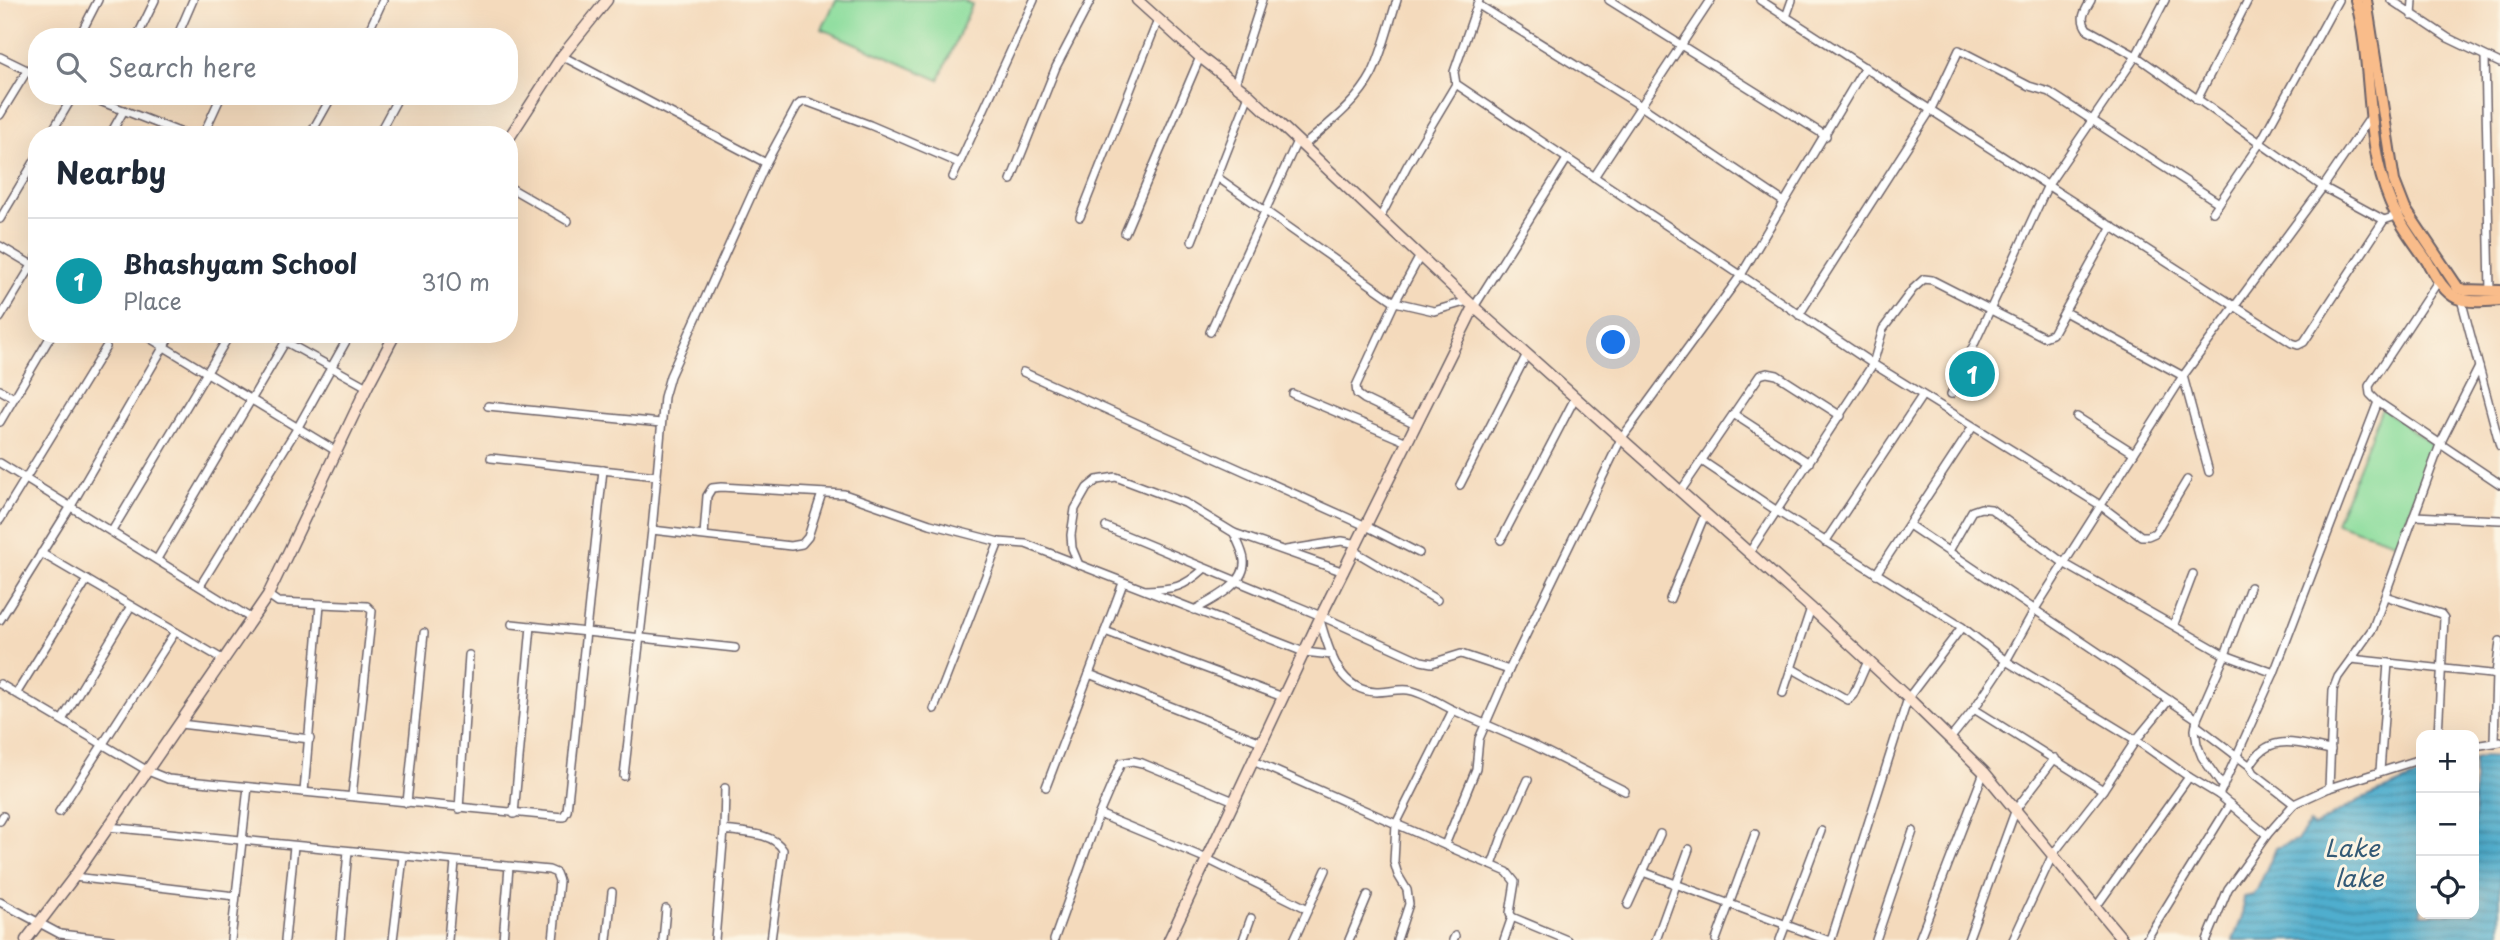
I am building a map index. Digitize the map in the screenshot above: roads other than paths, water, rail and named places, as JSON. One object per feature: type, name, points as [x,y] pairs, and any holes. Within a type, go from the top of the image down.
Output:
[{"type":"main road","points":[[2357,0],[2379,161],[2389,199],[2458,288],[2495,291]]},
{"type":"main road","points":[[2366,0],[2391,168],[2402,214],[2448,291],[2461,299],[2500,300]]},
{"type":"street","points":[[84,28],[98,0]]},
{"type":"street","points":[[141,28],[155,0]]},
{"type":"street","points":[[181,28],[193,0]]},
{"type":"street","points":[[370,28],[383,0]]},
{"type":"street","points":[[517,126],[562,56],[607,0]]},
{"type":"street","points":[[953,177],[1034,0]]},
{"type":"street","points":[[1011,180],[1055,66],[1091,0]]},
{"type":"street","points":[[1138,0],[1200,57],[1249,95],[1471,304],[1908,698],[1984,772],[2123,940]]},
{"type":"street","points":[[1235,84],[1262,0]]},
{"type":"street","points":[[1210,332],[1300,143],[1343,110],[1372,73],[1397,0]]},
{"type":"street","points":[[1608,0],[1826,135]]},
{"type":"street","points":[[1594,177],[1711,0]]},
{"type":"street","points":[[1760,0],[2292,343],[2298,345],[2304,342],[2384,220],[2402,214]]},
{"type":"street","points":[[1786,17],[1792,0]]},
{"type":"street","points":[[2091,0],[2082,16],[2082,23],[2087,29],[2136,56],[2323,187],[2384,220]]},
{"type":"street","points":[[1951,394],[2048,185],[2136,56],[2165,0]]},
{"type":"street","points":[[2197,100],[2248,0]]},
{"type":"street","points":[[2213,212],[2260,143],[2338,0]]},
{"type":"street","points":[[2391,0],[2448,38],[2500,63]]},
{"type":"street","points":[[2412,16],[2413,0]]},
{"type":"street","points":[[1380,218],[1407,166],[1456,84],[1454,72],[1478,2],[1641,106],[1784,202]]},
{"type":"street","points":[[1080,217],[1158,20]]},
{"type":"street","points":[[1799,315],[1930,111],[1959,50],[2029,86],[2049,92],[2219,203]]},
{"type":"street","points":[[562,56],[766,163]]},
{"type":"street","points":[[0,57],[27,71],[0,115]]},
{"type":"street","points":[[1125,233],[1200,57]]},
{"type":"street","points":[[2485,57],[2495,291]]},
{"type":"street","points":[[1445,845],[1476,769],[1479,739],[1485,724],[1621,439],[1741,275],[1865,67]]},
{"type":"street","points":[[1456,84],[1872,365],[2100,505],[2141,536],[2154,533],[2187,480]]},
{"type":"street","points":[[1192,241],[1249,95]]},
{"type":"street","points":[[624,776],[664,397],[670,376],[766,163],[797,106],[808,102],[959,163]]},
{"type":"street","points":[[55,126],[68,105]]},
{"type":"street","points":[[116,105],[158,126]]},
{"type":"street","points":[[207,126],[217,105]]},
{"type":"street","points":[[315,126],[327,105]]},
{"type":"street","points":[[383,126],[394,105]]},
{"type":"street","points":[[115,126],[124,110]]},
{"type":"street","points":[[1950,739],[2006,661],[2035,609],[2183,376],[2323,187],[2372,114]]},
{"type":"street","points":[[1169,940],[1320,618],[1408,442],[1471,304],[1567,159]]},
{"type":"street","points":[[0,219],[28,172]]},
{"type":"street","points":[[1217,177],[1395,302],[1434,311],[1471,304]]},
{"type":"street","points":[[518,192],[568,221]]},
{"type":"street","points":[[1749,553],[1872,365],[1883,329],[1913,289],[1924,279],[1932,280],[2044,337],[2052,334],[2112,226]]},
{"type":"street","points":[[0,246],[28,263]]},
{"type":"street","points":[[1416,424],[1364,399],[1357,394],[1356,386],[1395,302],[1420,256]]},
{"type":"street","points":[[0,318],[28,272]]},
{"type":"street","points":[[2439,280],[2369,386],[2370,394],[2500,484]]},
{"type":"street","points":[[2461,299],[2500,446]]},
{"type":"street","points":[[2065,312],[2183,376],[2209,472]]},
{"type":"street","points":[[0,422],[47,343]]},
{"type":"street","points":[[158,343],[336,452]]},
{"type":"street","points":[[0,620],[71,506],[166,343]]},
{"type":"street","points":[[112,531],[224,343]]},
{"type":"street","points":[[157,559],[285,343]]},
{"type":"street","points":[[295,343],[367,387]]},
{"type":"street","points":[[200,586],[298,428],[345,343]]},
{"type":"street","points":[[26,940],[74,877],[268,595],[389,343]]},
{"type":"street","points":[[0,520],[106,347]]},
{"type":"street","points":[[1460,485],[1527,354]]},
{"type":"street","points":[[2329,788],[2333,690],[2338,677],[2370,633],[2441,442],[2479,367]]},
{"type":"street","points":[[1023,372],[1366,526],[1419,553]]},
{"type":"street","points":[[1680,492],[1760,375],[1777,375],[1841,416]]},
{"type":"street","points":[[0,390],[14,398]]},
{"type":"street","points":[[1293,394],[1408,442]]},
{"type":"street","points":[[1825,542],[1922,396]]},
{"type":"street","points":[[1501,540],[1575,398]]},
{"type":"street","points":[[2221,791],[2274,673],[2378,401]]},
{"type":"street","points":[[488,406],[661,423]]},
{"type":"street","points":[[1735,415],[1809,463]]},
{"type":"street","points":[[2077,417],[2134,453]]},
{"type":"street","points":[[1876,574],[1972,428]]},
{"type":"street","points":[[491,458],[657,476]]},
{"type":"street","points":[[1702,461],[1777,512],[1962,627],[2006,661],[2136,740],[2189,777],[2221,791]]},
{"type":"street","points":[[0,463],[252,619]]},
{"type":"street","points":[[0,684],[148,771],[168,779],[563,817],[566,814],[587,633],[603,470]]},
{"type":"street","points":[[1079,565],[1072,548],[1075,509],[1087,488],[1103,477],[1116,477],[1185,503],[1234,533],[1344,572]]},
{"type":"street","points":[[704,535],[707,496],[712,488],[845,494],[930,524],[999,542],[1026,544],[1304,652],[1332,655]]},
{"type":"street","points":[[652,530],[791,546],[802,544],[808,537],[822,494]]},
{"type":"street","points":[[1949,551],[1972,511],[1991,509],[2065,564],[2225,655],[2274,673]]},
{"type":"street","points":[[1670,599],[1705,514]]},
{"type":"street","points":[[2414,516],[2500,520]]},
{"type":"street","points":[[1909,525],[2169,700],[2294,804]]},
{"type":"street","points":[[1106,527],[1426,662],[1432,663],[1461,654],[1509,670]]},
{"type":"street","points":[[1194,610],[1216,598],[1235,582],[1245,562],[1234,533]]},
{"type":"street","points":[[1283,550],[1342,541],[1356,547],[1437,600]]},
{"type":"street","points":[[934,709],[999,542]]},
{"type":"street","points":[[41,553],[224,660]]},
{"type":"street","points":[[1142,591],[1178,588],[1204,569]]},
{"type":"street","points":[[2174,624],[2193,574]]},
{"type":"street","points":[[16,694],[87,580]]},
{"type":"street","points":[[1046,787],[1123,583]]},
{"type":"street","points":[[2250,587],[2197,722],[2197,744],[2230,804],[2267,835]]},
{"type":"street","points":[[268,595],[278,602],[367,606],[372,611],[352,796]]},
{"type":"street","points":[[2385,596],[2441,614],[2444,618],[2438,730]]},
{"type":"street","points":[[304,792],[320,604]]},
{"type":"street","points":[[62,720],[131,606]]},
{"type":"street","points":[[1783,693],[1811,608]]},
{"type":"street","points":[[1320,618],[1332,655],[1345,678],[1354,687],[1373,692],[1412,691],[1625,791]]},
{"type":"street","points":[[512,624],[735,648]]},
{"type":"street","points":[[514,814],[531,626]]},
{"type":"street","points":[[1643,872],[1829,940],[1908,698],[1962,627]]},
{"type":"street","points":[[1105,631],[1283,697]]},
{"type":"street","points":[[59,811],[175,632]]},
{"type":"street","points":[[407,803],[424,633]]},
{"type":"street","points":[[2479,746],[2497,742],[2500,641]]},
{"type":"street","points":[[459,809],[469,655]]},
{"type":"street","points":[[2351,659],[2498,674]]},
{"type":"street","points":[[1791,668],[1848,700],[1853,695],[1868,661]]},
{"type":"street","points":[[2380,771],[2388,663]]},
{"type":"street","points":[[1089,674],[1261,743]]},
{"type":"street","points":[[2013,940],[2053,854],[2103,790],[2136,740],[2169,700]]},
{"type":"street","points":[[1974,709],[2103,790]]},
{"type":"street","points":[[1397,940],[1409,904],[1407,890],[1394,862],[1396,824],[1453,710]]},
{"type":"street","points":[[180,724],[310,738]]},
{"type":"street","points":[[2249,766],[2264,747],[2281,742],[2330,750]]},
{"type":"street","points":[[1968,940],[2016,809],[2055,758]]},
{"type":"street","points":[[1054,940],[1099,814],[1119,766],[1125,761],[1143,763],[1234,801]]},
{"type":"street","points":[[1253,761],[1507,872],[1515,882],[1510,913],[1512,917],[1504,940]]},
{"type":"street","points":[[2207,940],[2228,890],[2267,835],[2294,804],[2329,788],[2416,761]]},
{"type":"street","points":[[1919,940],[1984,772]]},
{"type":"street","points":[[2096,907],[2189,777]]},
{"type":"street","points":[[1492,865],[1528,780]]},
{"type":"street","points":[[231,940],[248,787]]},
{"type":"street","points":[[715,940],[725,789]]},
{"type":"street","points":[[2146,940],[2230,804]]},
{"type":"street","points":[[1099,814],[1207,859],[1308,909]]},
{"type":"street","points":[[108,827],[549,870],[556,873],[559,881],[553,940]]},
{"type":"street","points":[[724,830],[772,838],[779,842],[783,850],[771,940]]},
{"type":"street","points":[[1780,940],[1821,831]]},
{"type":"street","points":[[1876,940],[1913,831]]},
{"type":"street","points":[[1628,905],[1660,834]]},
{"type":"street","points":[[1716,940],[1755,834]]},
{"type":"street","points":[[285,940],[294,846]]},
{"type":"street","points":[[1656,940],[1689,849]]},
{"type":"street","points":[[340,940],[348,851]]},
{"type":"street","points":[[393,940],[403,857]]},
{"type":"street","points":[[448,940],[455,862]]},
{"type":"street","points":[[503,940],[509,867]]},
{"type":"street","points":[[1294,940],[1326,870]]},
{"type":"street","points":[[74,877],[235,896]]},
{"type":"street","points":[[607,940],[612,892]]},
{"type":"street","points":[[1349,940],[1368,895]]},
{"type":"street","points":[[0,902],[60,934],[112,940]]},
{"type":"street","points":[[663,940],[666,909]]},
{"type":"street","points":[[1512,917],[1567,940]]},
{"type":"street","points":[[1243,940],[1251,918]]},
{"type":"water","name":"lake","points":[[2500,757],[2500,940],[2233,940],[2242,917],[2244,897],[2253,895],[2257,890],[2276,848],[2297,840],[2310,823],[2313,827],[2360,800],[2416,777],[2416,919],[2479,919],[2479,758]]},
{"type":"place","name":"Bhashyam School","points":[[1972,374]]},
{"type":"water label","name":"Lake","points":[[2352,849]]}]
